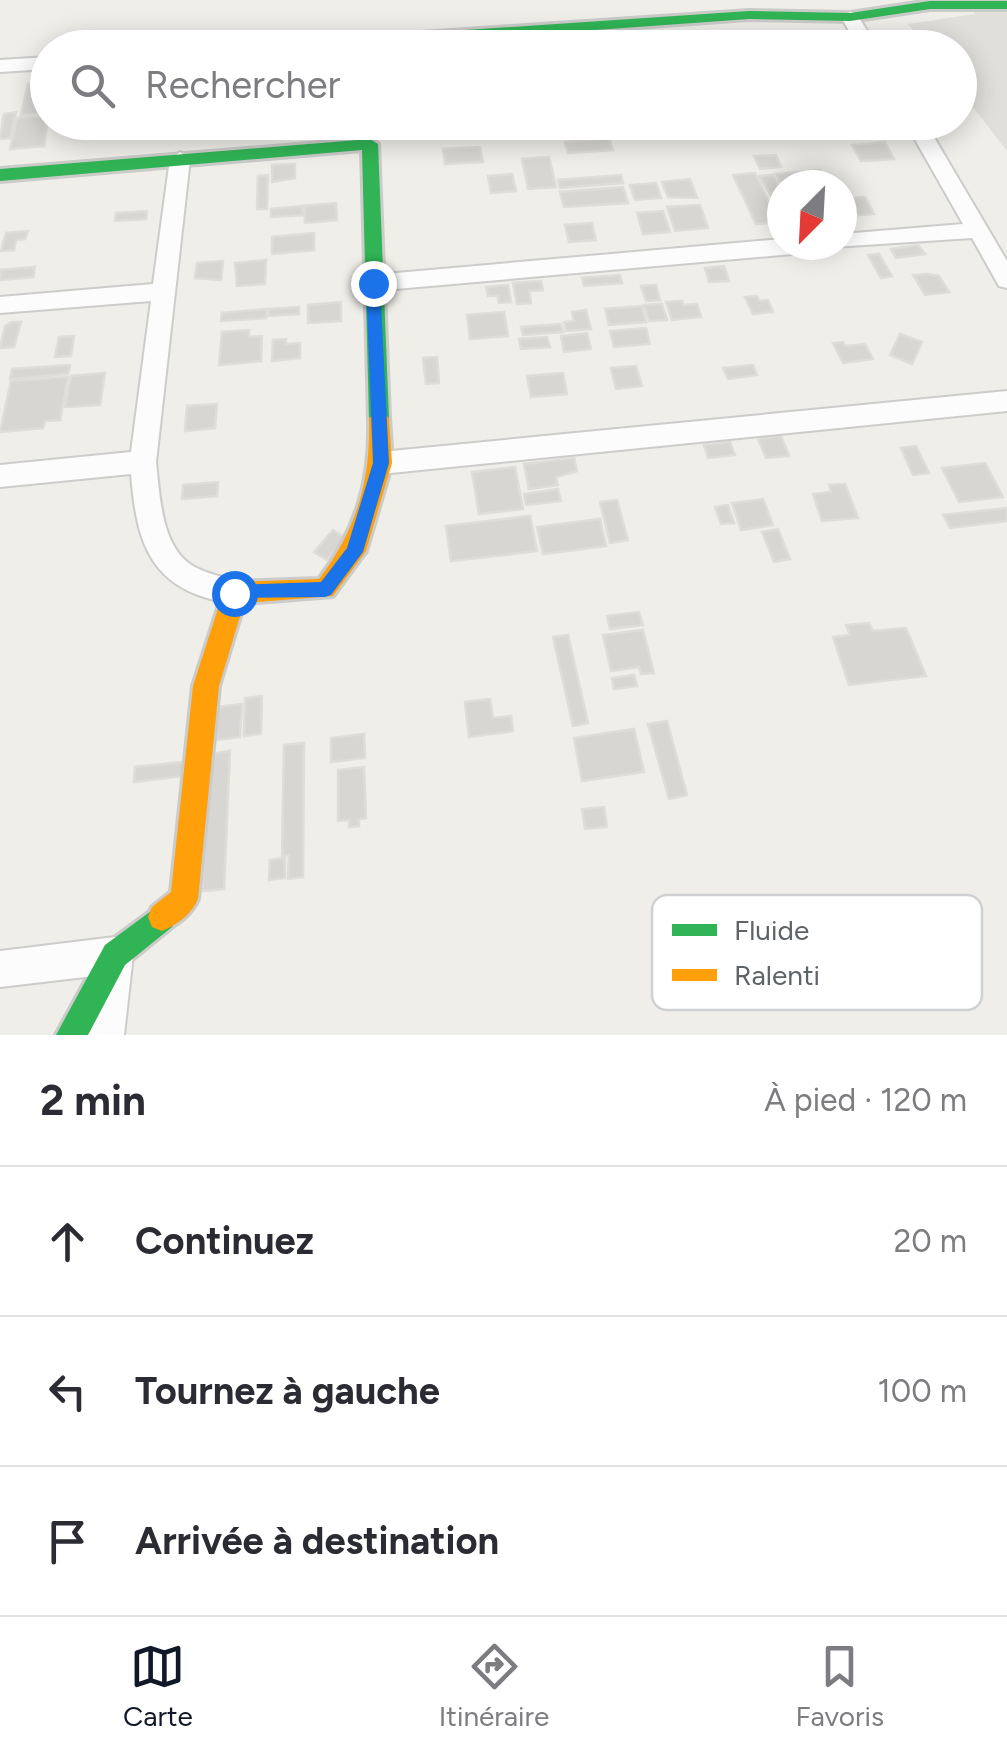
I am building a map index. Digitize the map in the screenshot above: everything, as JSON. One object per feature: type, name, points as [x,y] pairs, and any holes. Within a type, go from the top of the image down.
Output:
[{"type":"street","points":[[532,30],[749,15],[850,17],[930,4],[1007,5]]},
{"type":"street","points":[[850,17],[858,30]]},
{"type":"street","points":[[0,66],[30,64]]},
{"type":"street","points":[[926,140],[1007,280]]},
{"type":"street","points":[[0,175],[180,159],[370,144],[381,463],[354,552],[325,589],[234,593],[181,574],[160,548],[146,492],[144,462],[180,159]]},
{"type":"street","points":[[857,241],[980,230]]},
{"type":"street","points":[[373,283],[767,248]]},
{"type":"street","points":[[0,306],[162,292]]},
{"type":"street","points":[[381,463],[1007,401]]},
{"type":"street","points":[[0,476],[144,462]]},
{"type":"street","points":[[71,1035],[114,955],[184,898],[206,686],[234,593]]},
{"type":"street","points":[[0,969],[114,955]]},
{"type":"street","points":[[105,1035],[114,955]]},
{"type":"shaded area","points":[[970,0],[1007,0],[1007,151],[977,112],[977,30],[913,30],[908,24],[975,14]]},
{"type":"building","points":[[28,84],[30,114],[21,115]]},
{"type":"building","points":[[16,112],[10,138],[0,139],[4,114]]},
{"type":"building","points":[[30,117],[30,140],[45,140],[44,146],[10,149],[17,118]]},
{"type":"building","points":[[610,140],[613,150],[568,153],[565,142]]},
{"type":"building","points":[[885,142],[894,159],[861,161],[852,145]]},
{"type":"building","points":[[480,147],[483,162],[445,164],[443,149]]},
{"type":"building","points":[[776,155],[781,167],[760,169],[754,156]]},
{"type":"building","points":[[549,157],[556,187],[528,189],[522,159]]},
{"type":"building","points":[[295,164],[295,178],[272,182],[272,165]]},
{"type":"building","points":[[755,173],[767,199],[767,223],[756,224],[733,175]]},
{"type":"building","points":[[512,174],[516,191],[491,193],[488,176]]},
{"type":"building","points":[[268,175],[267,209],[257,209],[258,176]]},
{"type":"building","points":[[621,175],[623,183],[560,188],[558,180]]},
{"type":"building","points":[[690,179],[697,198],[668,197],[662,182]]},
{"type":"building","points":[[656,183],[661,198],[635,200],[630,185]]},
{"type":"building","points":[[623,187],[628,203],[564,207],[560,192]]},
{"type":"building","points":[[865,197],[874,214],[857,215],[857,198]]},
{"type":"building","points":[[336,203],[337,220],[305,223],[304,206]]},
{"type":"building","points":[[700,205],[708,228],[675,231],[667,207]]},
{"type":"building","points":[[303,206],[303,215],[271,217],[271,209]]},
{"type":"building","points":[[147,211],[146,219],[115,221],[116,213]]},
{"type":"building","points":[[663,211],[670,232],[643,234],[637,213]]},
{"type":"building","points":[[592,223],[596,240],[569,242],[565,225]]},
{"type":"building","points":[[28,231],[25,239],[16,240],[14,250],[1,251],[6,233]]},
{"type":"building","points":[[314,233],[314,250],[272,254],[272,237]]},
{"type":"building","points":[[918,245],[925,254],[896,258],[891,249]]},
{"type":"building","points":[[879,254],[892,276],[881,278],[868,255]]},
{"type":"building","points":[[266,260],[265,284],[237,286],[235,263]]},
{"type":"building","points":[[223,261],[221,280],[195,278],[197,263]]},
{"type":"building","points":[[724,266],[729,281],[709,282],[705,268]]},
{"type":"building","points":[[35,267],[33,277],[0,280],[0,270]]},
{"type":"building","points":[[620,275],[622,283],[584,286],[582,278]]},
{"type":"building","points":[[913,275],[939,276],[949,292],[925,295]]},
{"type":"building","points":[[541,281],[543,290],[529,291],[531,303],[517,304],[513,283]]},
{"type":"building","points":[[508,285],[511,302],[499,303],[498,296],[488,296],[486,287]]},
{"type":"building","points":[[656,285],[660,300],[646,301],[641,286]]},
{"type":"building","points":[[757,296],[759,301],[768,300],[773,312],[753,314],[745,297]]},
{"type":"building","points":[[682,301],[683,305],[697,304],[701,317],[672,320],[666,302]]},
{"type":"building","points":[[341,302],[341,321],[308,323],[308,305]]},
{"type":"building","points":[[662,304],[667,320],[649,321],[644,305]]},
{"type":"building","points":[[642,306],[646,322],[609,325],[605,309]]},
{"type":"building","points":[[299,307],[299,314],[268,316],[269,309]]},
{"type":"building","points":[[267,309],[266,318],[221,321],[222,313]]},
{"type":"building","points":[[586,310],[591,329],[566,331],[564,322],[574,321],[572,312]]},
{"type":"building","points":[[504,312],[508,336],[470,339],[467,315]]},
{"type":"building","points":[[21,322],[14,347],[0,348],[5,326]]},
{"type":"building","points":[[561,324],[563,332],[523,335],[521,327]]},
{"type":"building","points":[[646,328],[650,344],[614,347],[610,331]]},
{"type":"building","points":[[249,330],[249,337],[262,336],[261,361],[219,365],[222,332]]},
{"type":"building","points":[[587,333],[591,349],[564,352],[561,336]]},
{"type":"building","points":[[900,334],[922,342],[912,364],[890,355]]},
{"type":"building","points":[[74,336],[71,356],[55,357],[59,337]]},
{"type":"building","points":[[547,337],[550,347],[521,349],[519,339]]},
{"type":"building","points":[[286,339],[286,344],[300,343],[300,358],[272,361],[273,340]]},
{"type":"building","points":[[843,342],[845,346],[865,344],[873,359],[843,363],[833,343]]},
{"type":"building","points":[[437,357],[439,383],[426,384],[423,358]]},
{"type":"building","points":[[70,365],[68,374],[10,379],[12,369]]},
{"type":"building","points":[[753,365],[757,375],[728,379],[723,368]]},
{"type":"building","points":[[636,366],[642,386],[616,389],[611,368]]},
{"type":"building","points":[[105,373],[100,405],[65,407],[71,376]]},
{"type":"building","points":[[563,373],[567,394],[531,397],[527,376]]},
{"type":"building","points":[[68,377],[60,420],[45,421],[43,428],[0,432],[11,381]]},
{"type":"building","points":[[217,404],[215,428],[185,431],[187,406]]},
{"type":"building","points":[[781,436],[789,456],[766,458],[758,439]]},
{"type":"building","points":[[730,442],[735,455],[708,458],[704,445]]},
{"type":"building","points":[[916,446],[929,473],[913,475],[901,448]]},
{"type":"building","points":[[574,458],[577,471],[556,477],[558,485],[529,489],[524,464]]},
{"type":"building","points":[[985,463],[1003,497],[959,502],[942,468]]},
{"type":"building","points":[[515,467],[523,509],[479,514],[472,472]]},
{"type":"building","points":[[218,482],[217,496],[182,499],[183,485]]},
{"type":"building","points":[[845,484],[858,518],[822,521],[813,494],[831,492],[829,485]]},
{"type":"building","points":[[558,489],[561,501],[526,505],[524,494]]},
{"type":"building","points":[[763,499],[773,525],[741,530],[732,503]]},
{"type":"building","points":[[617,500],[628,540],[610,543],[600,502]]},
{"type":"building","points":[[728,505],[734,523],[721,524],[715,507]]},
{"type":"building","points":[[1007,508],[1007,521],[950,528],[943,515]]},
{"type":"building","points":[[530,516],[537,551],[451,561],[446,526]]},
{"type":"building","points":[[600,519],[606,546],[543,554],[537,527]]},
{"type":"building","points":[[778,529],[790,559],[774,562],[762,532]]},
{"type":"building","points":[[333,530],[346,538],[327,560],[314,552]]},
{"type":"building","points":[[639,612],[643,625],[610,629],[607,616]]},
{"type":"building","points":[[869,623],[873,631],[906,628],[926,676],[849,685],[833,637],[850,635],[846,625]]},
{"type":"building","points":[[643,630],[654,673],[641,674],[639,667],[611,671],[603,635]]},
{"type":"building","points":[[568,635],[588,723],[573,726],[553,637]]},
{"type":"building","points":[[634,675],[637,686],[614,689],[612,678]]},
{"type":"building","points":[[262,696],[261,734],[244,736],[245,698]]},
{"type":"building","points":[[490,699],[493,718],[511,716],[513,731],[469,737],[465,702]]},
{"type":"building","points":[[242,704],[240,737],[216,740],[217,707]]},
{"type":"building","points":[[667,721],[687,795],[669,799],[648,724]]},
{"type":"building","points":[[634,729],[644,772],[582,781],[574,738]]},
{"type":"building","points":[[364,734],[365,758],[331,762],[331,738]]},
{"type":"building","points":[[304,743],[303,877],[288,879],[289,855],[282,856],[284,745]]},
{"type":"building","points":[[230,751],[224,889],[202,891],[210,754]]},
{"type":"building","points":[[192,761],[191,775],[134,782],[135,767]]},
{"type":"building","points":[[364,767],[366,818],[359,819],[359,826],[349,827],[349,820],[338,821],[338,770]]},
{"type":"building","points":[[604,807],[607,827],[585,829],[582,809]]},
{"type":"building","points":[[285,858],[285,878],[269,880],[270,860]]},
{"type":"traffic: fast","points":[[532,30],[749,15],[850,17],[930,5],[1007,5]]},
{"type":"traffic: fast","points":[[0,175],[370,144],[379,418]]},
{"type":"traffic: fast","points":[[71,1035],[115,955],[162,917]]},
{"type":"traffic: slow","points":[[162,917],[184,899],[206,686],[235,593],[325,589],[354,551],[381,463],[379,418]]},
{"type":"route","points":[[234,593],[325,589],[354,552],[381,463],[373,283]]}]
